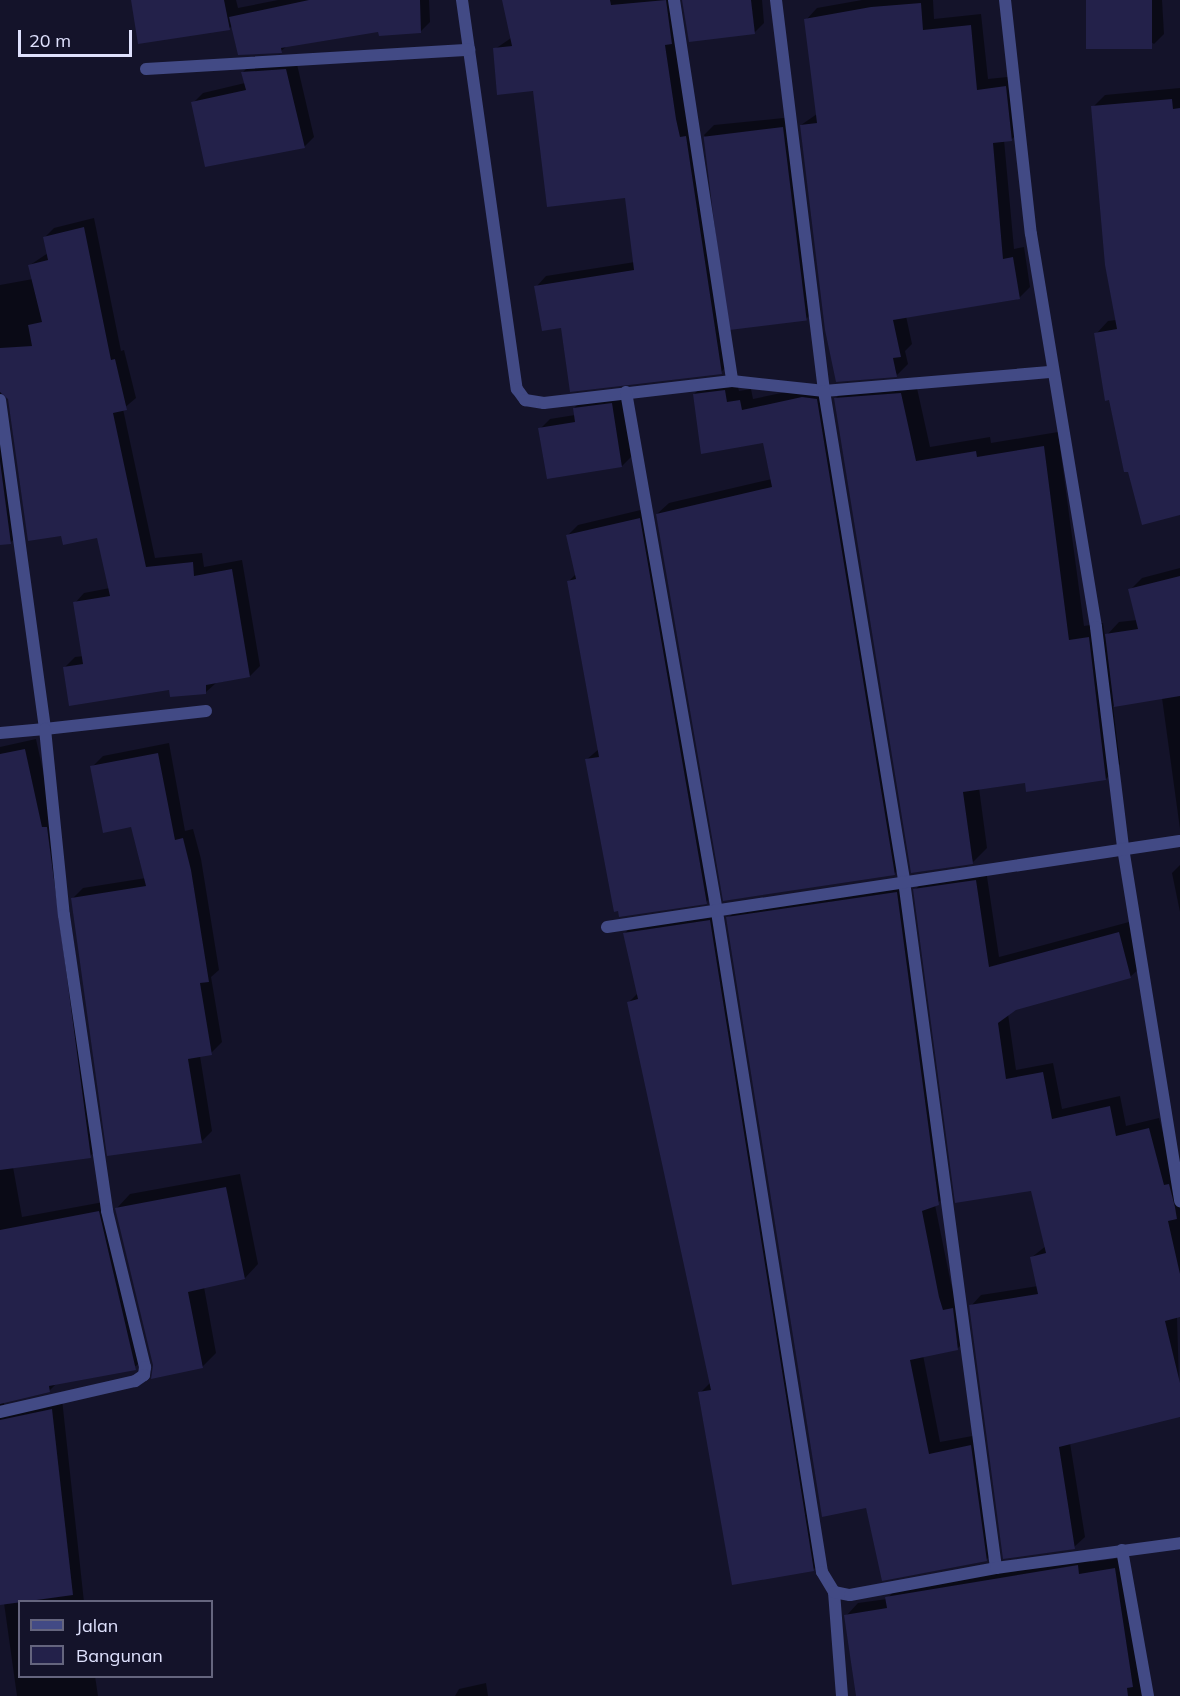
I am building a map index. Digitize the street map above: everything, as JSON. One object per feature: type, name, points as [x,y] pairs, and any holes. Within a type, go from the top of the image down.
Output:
[{"type":"street","points":[[462,0],[517,389],[525,400],[544,403],[732,381],[824,391],[1052,372]]},
{"type":"street","points":[[674,0],[732,381]]},
{"type":"street","points":[[776,0],[824,391],[904,881],[996,1568]]},
{"type":"street","points":[[1005,0],[1031,234],[1096,627],[1123,848],[1180,1201]]},
{"type":"street","points":[[146,69],[469,50]]},
{"type":"street","points":[[626,392],[717,912],[822,1572],[834,1592],[842,1696]]},
{"type":"street","points":[[0,400],[45,729],[64,915],[107,1211],[145,1367],[144,1375],[135,1382],[0,1412]]},
{"type":"street","points":[[0,733],[206,711]]},
{"type":"street","points":[[607,927],[1180,841]]},
{"type":"street","points":[[834,1592],[850,1595],[996,1568],[1180,1543]]},
{"type":"street","points":[[1122,1550],[1148,1696]]},
{"type":"building","points":[[131,0],[224,0],[230,30],[138,44]]},
{"type":"building","points":[[309,0],[420,0],[421,33],[379,36],[378,32],[281,48],[282,53],[238,55],[229,17]]},
{"type":"building","points":[[502,0],[610,0],[611,5],[666,0],[672,44],[665,45],[676,119],[680,137],[686,136],[722,374],[570,392],[561,328],[542,331],[534,286],[634,270],[625,198],[547,207],[533,91],[497,95],[493,48],[512,46]]},
{"type":"building","points":[[682,0],[751,0],[755,34],[689,42]]},
{"type":"building","points":[[1086,0],[1152,0],[1152,49],[1086,49]]},
{"type":"building","points":[[921,3],[923,30],[971,25],[977,90],[1006,86],[1012,141],[993,143],[1003,259],[1013,257],[1020,299],[893,320],[901,357],[893,358],[897,377],[836,382],[825,330],[800,125],[817,123],[804,19],[871,7]]},
{"type":"building","points":[[286,69],[305,148],[205,167],[191,102],[246,90],[241,72]]},
{"type":"building","points":[[1172,99],[1173,109],[1180,108],[1180,515],[1142,525],[1128,472],[1124,472],[1109,400],[1105,401],[1094,333],[1117,329],[1105,265],[1091,106]]},
{"type":"building","points":[[783,127],[807,321],[727,330],[704,137]]},
{"type":"building","points":[[84,227],[111,360],[115,359],[127,410],[113,413],[146,567],[193,562],[194,576],[232,569],[250,677],[206,685],[206,694],[170,697],[169,690],[69,706],[63,667],[83,664],[73,602],[110,596],[97,538],[63,545],[61,536],[28,541],[8,399],[0,392],[0,348],[32,346],[28,325],[42,322],[28,265],[48,260],[43,237]]},
{"type":"building","points":[[725,390],[727,402],[740,400],[742,410],[802,397],[817,399],[895,875],[723,901],[656,514],[772,487],[763,443],[701,454],[693,394]]},
{"type":"building","points":[[901,393],[916,461],[976,451],[977,457],[1044,446],[1069,640],[1089,637],[1106,780],[1026,792],[1025,783],[963,792],[973,864],[911,873],[834,398]]},
{"type":"building","points":[[612,403],[622,467],[547,479],[538,428],[575,422],[573,408]]},
{"type":"building","points":[[0,461],[11,544],[0,545]]},
{"type":"building","points":[[640,518],[707,904],[619,917],[618,911],[614,912],[585,759],[599,757],[567,581],[576,579],[566,535]]},
{"type":"building","points":[[1180,576],[1180,696],[1114,707],[1105,634],[1138,629],[1128,589]]},
{"type":"building","points":[[25,749],[42,827],[47,827],[91,1158],[0,1170],[0,754]]},
{"type":"building","points":[[158,753],[175,840],[183,838],[191,870],[209,982],[200,983],[212,1055],[188,1059],[202,1143],[107,1156],[71,898],[146,886],[131,827],[103,833],[90,766]]},
{"type":"building","points":[[976,880],[989,967],[1119,932],[1131,978],[1016,1010],[998,1023],[1006,1079],[1043,1072],[1052,1119],[1110,1106],[1116,1136],[1149,1128],[1164,1185],[1169,1184],[1175,1207],[1177,1219],[1168,1221],[1180,1274],[1180,1317],[1165,1321],[1180,1383],[1180,1417],[1059,1447],[1075,1549],[1003,1559],[969,1305],[1038,1294],[1030,1257],[1046,1253],[1031,1191],[955,1203],[913,889]]},
{"type":"building","points":[[897,892],[939,1205],[922,1211],[943,1310],[953,1308],[958,1350],[910,1360],[929,1454],[971,1445],[987,1561],[882,1581],[866,1508],[822,1517],[726,917]]},
{"type":"building","points":[[710,920],[814,1571],[732,1585],[698,1392],[711,1390],[627,1002],[638,999],[623,933]]},
{"type":"building","points":[[226,1187],[245,1279],[188,1292],[203,1368],[151,1379],[153,1365],[115,1208]]},
{"type":"building","points":[[99,1211],[136,1370],[49,1386],[50,1392],[0,1404],[0,1230]]},
{"type":"building","points":[[52,1409],[73,1595],[18,1600],[18,1603],[0,1605],[0,1420]]},
{"type":"building","points":[[1078,1565],[1079,1574],[1115,1568],[1133,1687],[1127,1688],[1128,1696],[856,1696],[844,1615],[887,1608],[885,1597]]}]
